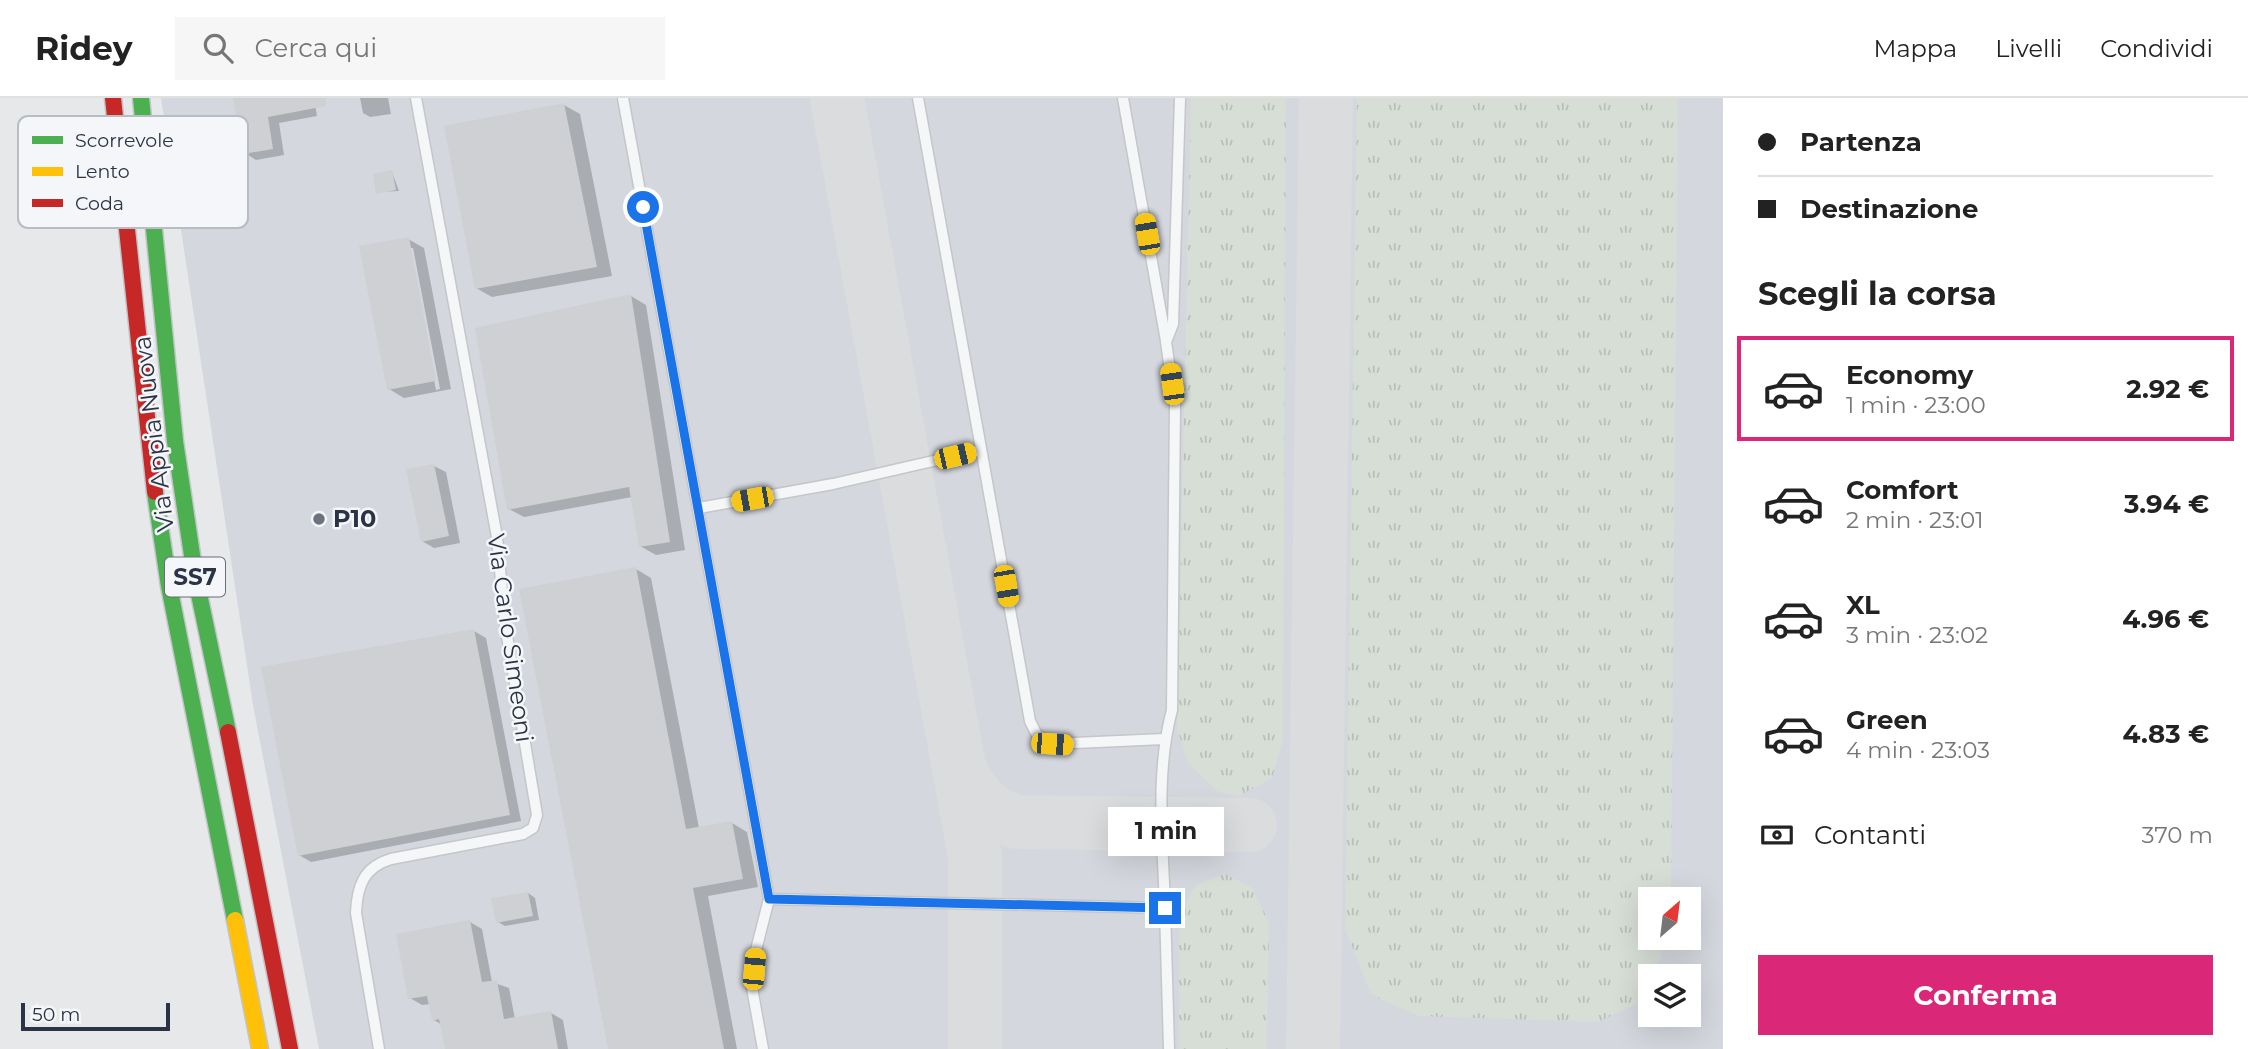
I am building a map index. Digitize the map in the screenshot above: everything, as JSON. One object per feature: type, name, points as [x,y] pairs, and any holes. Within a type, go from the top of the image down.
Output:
[{"type":"main road","name":"Via Appia Nuova","points":[[113,98],[115,116]]},
{"type":"main road","name":"Via Appia Nuova","points":[[141,98],[143,116]]},
{"type":"main road","name":"Via Appia Nuova","points":[[126,228],[149,449],[169,586],[260,1049]]},
{"type":"main road","name":"Via Appia Nuova","points":[[154,228],[175,441],[195,575],[259,879],[289,1049]]},
{"type":"lane","name":"Via Carlo Simeoni","points":[[379,1049],[356,913],[358,892],[366,873],[375,865],[391,859],[523,834],[533,828],[537,815],[506,636],[497,537],[416,98]]},
{"type":"lane","points":[[622,98],[769,899],[756,950],[752,988],[763,1049]]},
{"type":"lane","points":[[918,98],[1030,721],[1037,735],[1052,744],[1164,739]]},
{"type":"lane","points":[[1123,98],[1175,405],[1172,710],[1164,739],[1168,1049]]},
{"type":"lane","points":[[1166,342],[1173,324],[1180,98]]},
{"type":"lane","points":[[699,508],[833,484],[981,450]]},
{"type":"lane","points":[[769,899],[1165,908]]},
{"type":"shaded area","points":[[161,98],[1723,98],[1723,1049],[319,1049],[253,705],[181,228],[248,228],[248,116],[164,116]]},
{"type":"green space","points":[[1191,98],[1286,98],[1283,739],[1272,778],[1239,796],[1218,792],[1188,763],[1177,728]]},
{"type":"green space","points":[[1357,98],[1678,98],[1671,887],[1638,887],[1638,950],[1663,950],[1658,964],[1638,964],[1638,1004],[1598,1022],[1419,1016],[1371,995],[1345,928]]},
{"type":"green space","points":[[1225,874],[1252,888],[1269,922],[1267,1049],[1179,1049],[1179,914],[1196,885]]},
{"type":"building","points":[[233,98],[326,98],[326,106],[268,117],[273,149],[248,153],[248,116],[236,116]]},
{"type":"building","points":[[564,103],[597,267],[475,289],[444,126]]},
{"type":"building","points":[[392,170],[396,190],[376,194],[373,174]]},
{"type":"building","points":[[409,237],[436,381],[387,390],[359,246]]},
{"type":"building","points":[[631,294],[670,542],[639,547],[629,487],[507,510],[475,328]]},
{"type":"building","points":[[434,464],[449,536],[421,542],[406,469]]},
{"type":"building","points":[[636,567],[686,829],[732,821],[743,879],[693,888],[724,1049],[608,1049],[519,589]]},
{"type":"building","points":[[474,629],[510,815],[298,856],[261,667]]},
{"type":"building","points":[[528,892],[533,916],[496,923],[491,898]]},
{"type":"building","points":[[470,920],[482,982],[497,980],[504,1019],[551,1011],[558,1049],[445,1049],[439,1019],[432,1021],[427,996],[408,999],[396,934]]},
{"type":"taxiway","points":[[837,98],[975,856],[975,1049]]},
{"type":"taxiway","points":[[1313,1049],[1326,98]]},
{"type":"taxiway","points":[[959,769],[981,802],[996,813],[1016,822],[1250,825]]},
{"type":"traffic: fast","points":[[141,98],[143,116]]},
{"type":"traffic: fast","points":[[154,228],[175,441],[195,575],[228,732]]},
{"type":"traffic: fast","points":[[155,492],[169,586],[235,920]]},
{"type":"traffic: slow","points":[[235,920],[260,1049]]},
{"type":"traffic: jam","points":[[113,98],[115,116]]},
{"type":"traffic: jam","points":[[127,228],[155,492]]},
{"type":"traffic: jam","points":[[228,732],[290,1049]]},
{"type":"place","name":"P10","points":[[319,519]]},
{"type":"route","points":[[643,207],[769,899],[1165,908]]}]
